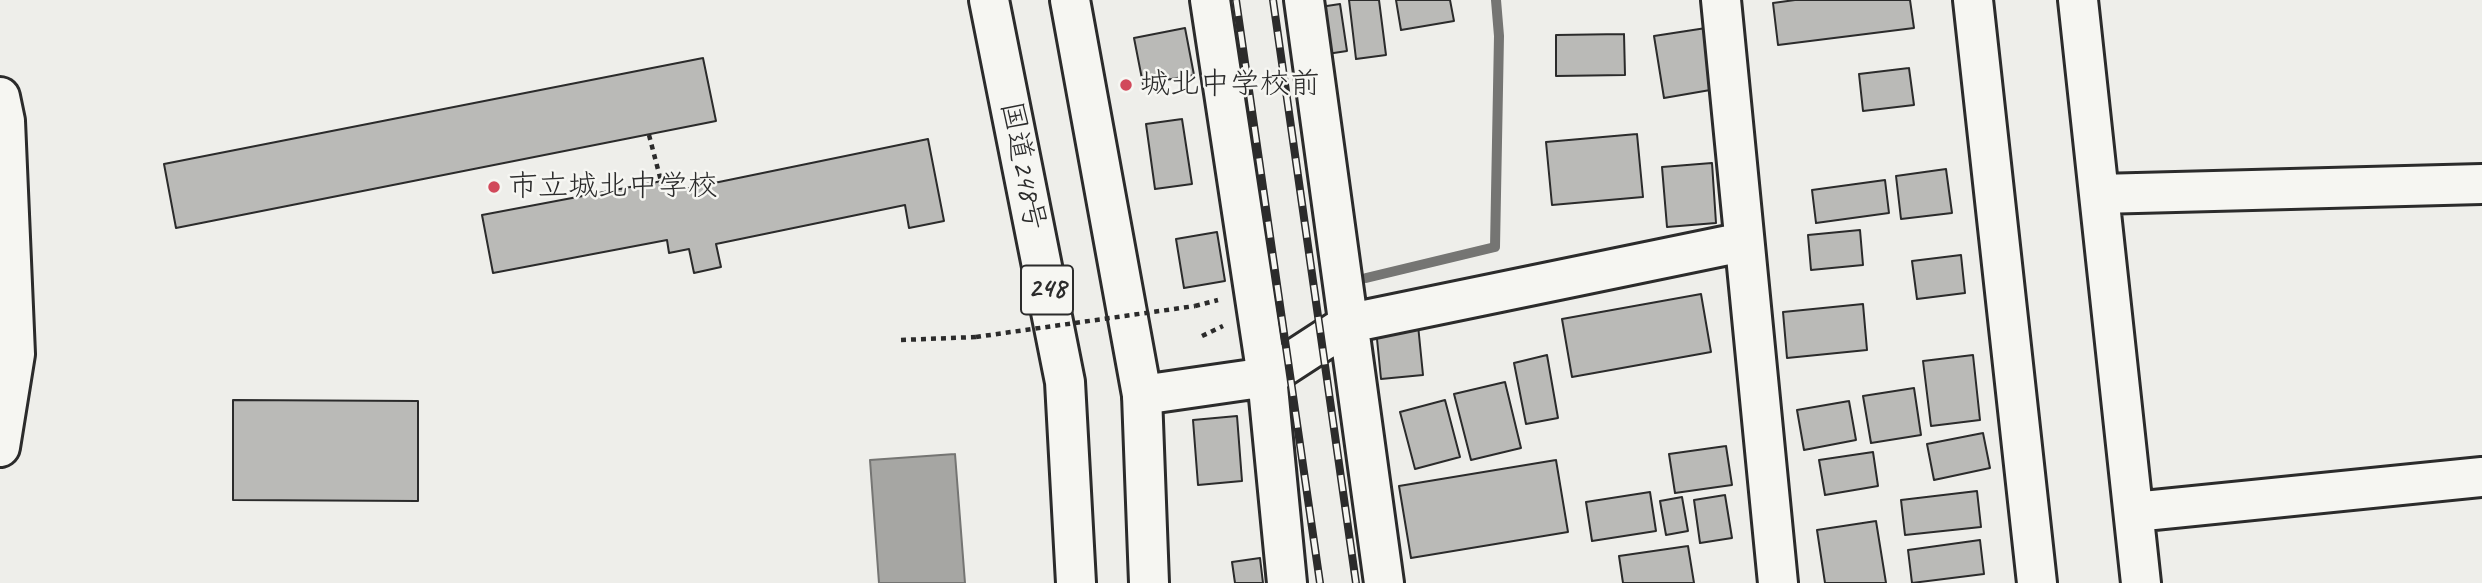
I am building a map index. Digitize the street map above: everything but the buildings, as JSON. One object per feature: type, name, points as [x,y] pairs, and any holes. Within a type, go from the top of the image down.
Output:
[{"type":"main road","name":"国道248号","points":[[989,0],[1065,382],[1076,583]]},
{"type":"main road","name":"248","points":[[1070,0],[1142,396],[1149,583]]},
{"type":"main road","points":[[1210,0],[1267,377],[1287,583]]},
{"type":"main road","points":[[1304,0],[1384,583]]},
{"type":"main road","points":[[1721,0],[1777,583]]},
{"type":"main road","points":[[1973,0],[2037,583]]},
{"type":"main road","points":[[2078,0],[2141,583]]},
{"type":"main road","points":[[0,97],[5,121],[15,354],[0,447]]},
{"type":"main road","points":[[2099,194],[2482,184]]},
{"type":"main road","points":[[1142,396],[1267,377],[1350,323],[1743,242]]},
{"type":"main road","points":[[2134,512],[2482,477]]},
{"type":"path","points":[[649,135],[661,181]]},
{"type":"path","points":[[901,340],[976,337],[1195,306]]},
{"type":"shaded area","points":[[955,454],[965,583],[879,583],[870,460]]},
{"type":"waterway","points":[[1366,278],[1495,247],[1499,36],[1496,0]]},
{"type":"railway","points":[[1236,0],[1320,583]]},
{"type":"railway","points":[[1273,0],[1356,583]]},
{"type":"place","name":"城北中学校前","points":[[1126,85]]},
{"type":"place","name":"市立城北中学校","points":[[494,187]]}]
